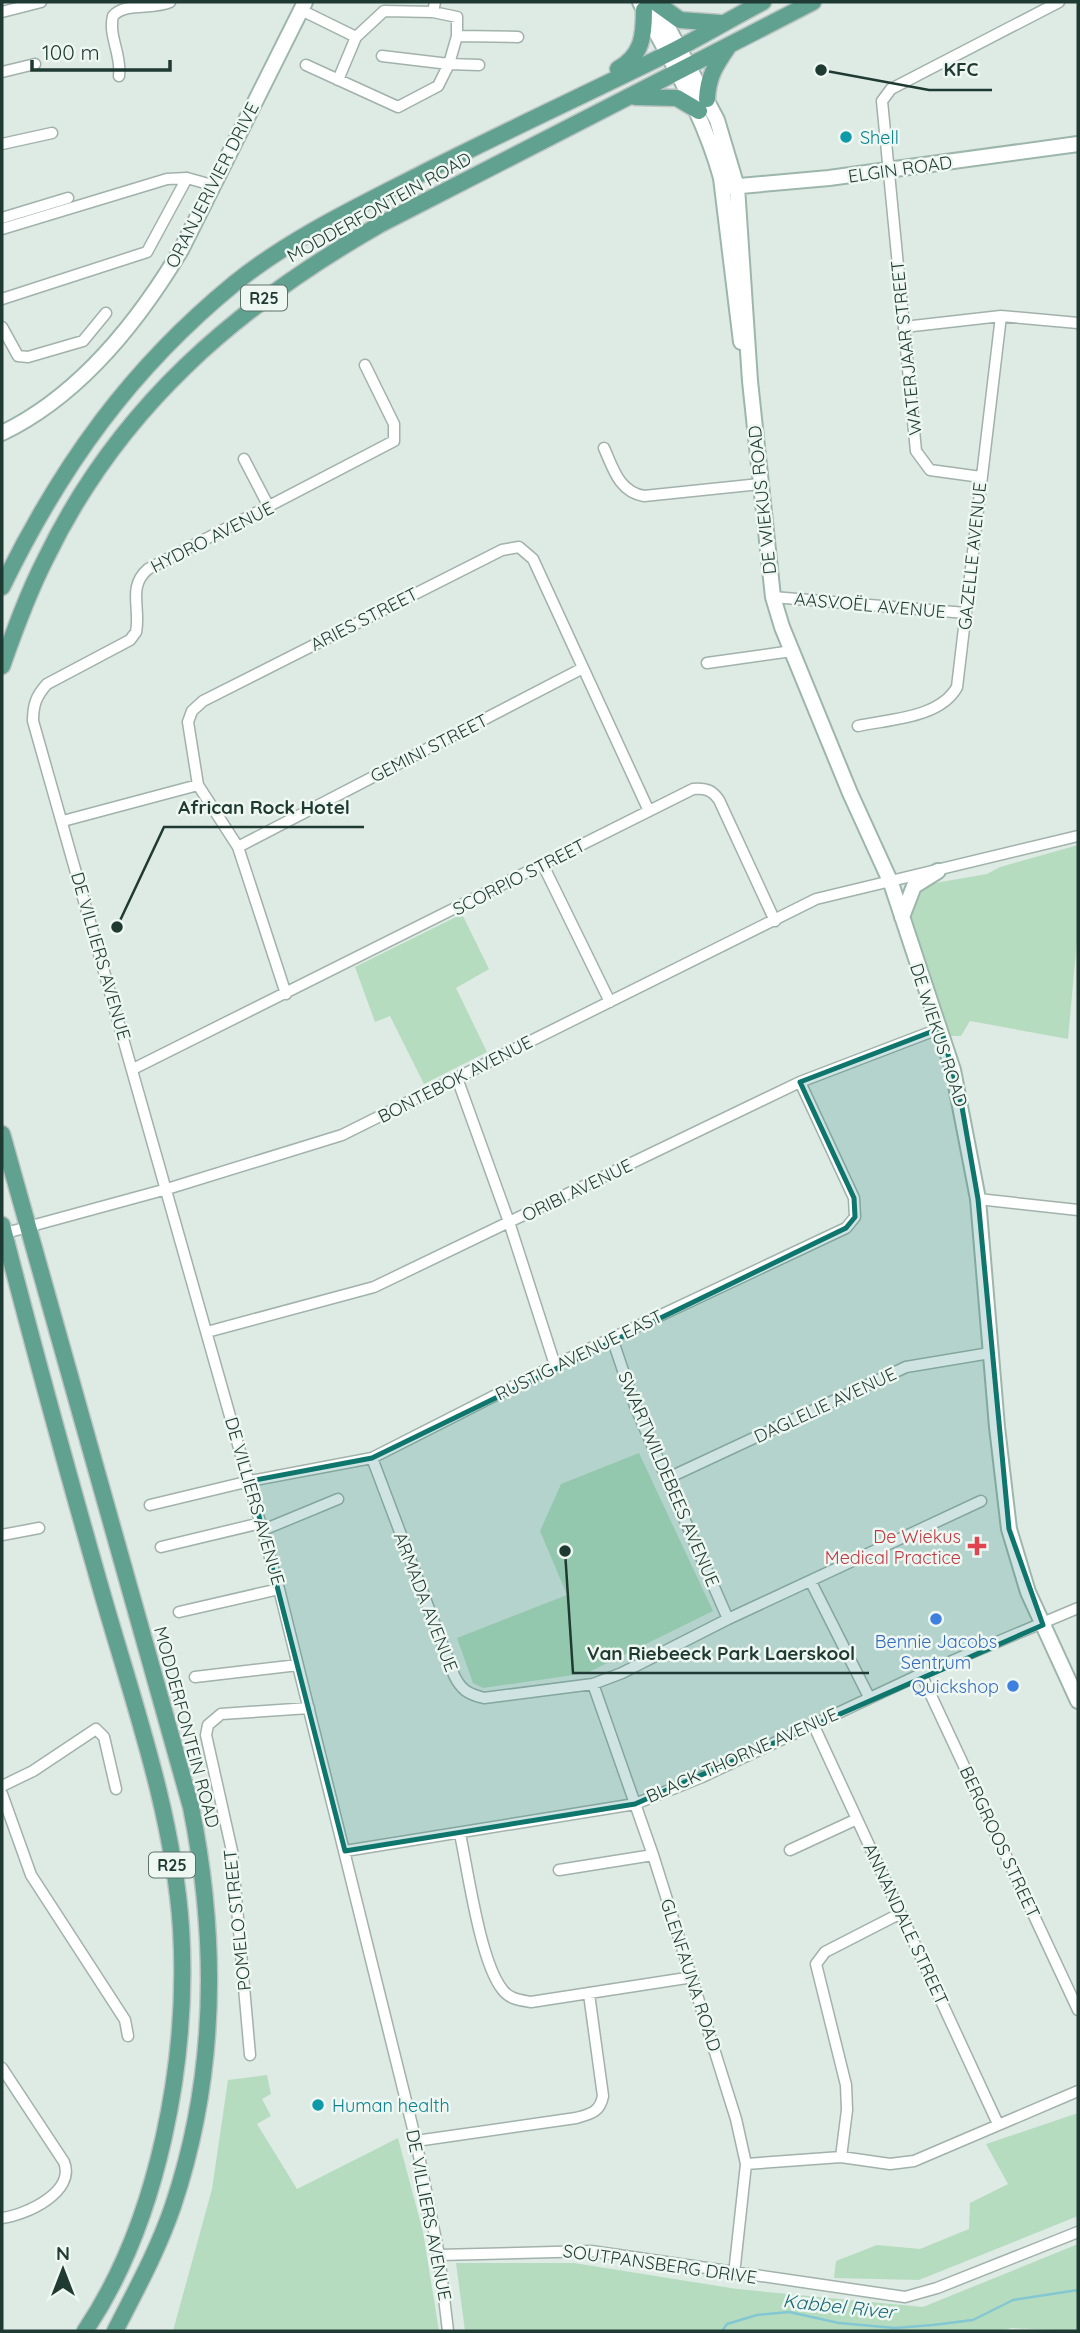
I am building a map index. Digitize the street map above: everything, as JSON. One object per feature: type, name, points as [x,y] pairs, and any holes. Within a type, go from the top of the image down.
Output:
[{"type":"main road","name":"MODDERFONTEIN ROAD","points":[[2,587],[30,530],[77,452],[120,397],[192,321],[238,281],[309,234],[506,132],[672,51],[763,2]]},
{"type":"main road","name":"MODDERFONTEIN ROAD","points":[[2,666],[46,556],[94,475],[143,409],[226,326],[321,258],[620,100],[813,2]]},
{"type":"main road","points":[[506,132],[629,62],[643,41],[649,4],[688,22],[723,23]]},
{"type":"main road","points":[[620,100],[662,96],[677,97],[703,105],[713,67],[731,43]]},
{"type":"main road","name":"MODDERFONTEIN ROAD","points":[[2,1135],[25,1227],[191,1807],[202,1863],[208,1923],[208,2043],[191,2142],[172,2207],[149,2265],[115,2331]]},
{"type":"main road","name":"R25","points":[[2,1231],[162,1811],[181,1926],[178,2040],[160,2150],[125,2256],[85,2331]]},
{"type":"street","points":[[2,5],[18,2]]},
{"type":"street","points":[[2,12],[41,2]]},
{"type":"street","points":[[119,76],[121,65],[111,24],[113,16],[122,9],[152,8],[170,2]]},
{"type":"street","name":"WATERJAAR STREET","points":[[981,477],[937,472],[920,460],[916,452],[880,110],[886,94],[1059,2]]},
{"type":"street","name":"DE WIEKUS ROAD","points":[[649,4],[703,105],[715,155],[730,193],[736,318],[750,381],[773,597],[792,651],[891,883],[941,1028],[962,1107],[978,1199],[990,1353],[1009,1529],[1016,1562],[1078,1701]]},
{"type":"street","points":[[303,6],[356,37]]},
{"type":"street","name":"ORANJERIVIER DRIVE","points":[[2,433],[30,419],[61,397],[128,325],[162,282],[303,6]]},
{"type":"street","points":[[306,65],[338,80],[398,107],[438,86],[449,64],[457,36],[457,17],[434,7],[384,10],[356,37],[338,80]]},
{"type":"street","points":[[457,36],[518,37]]},
{"type":"street","points":[[382,56],[479,65]]},
{"type":"street","points":[[2,72],[35,64]]},
{"type":"street","points":[[2,144],[52,133]]},
{"type":"street","name":"ELGIN ROAD","points":[[888,174],[1078,144]]},
{"type":"street","name":"ELGIN ROAD","points":[[730,193],[1078,151]]},
{"type":"street","points":[[2,229],[167,179],[187,178],[212,185]]},
{"type":"street","points":[[2,299],[147,252],[187,178]]},
{"type":"street","points":[[2,218],[68,198]]},
{"type":"street","points":[[2,327],[18,356],[28,357],[83,341],[106,313]]},
{"type":"street","points":[[904,327],[1001,316],[1078,323]]},
{"type":"street","name":"GAZELLE AVENUE","points":[[858,726],[932,709],[952,695],[960,676],[1001,316]]},
{"type":"street","name":"HYDRO AVENUE","points":[[47,684],[130,640],[138,624],[135,586],[138,577],[148,569],[391,444],[396,429],[365,365]]},
{"type":"street","points":[[604,447],[617,477],[633,494],[643,496],[760,484]]},
{"type":"street","points":[[244,459],[268,507]]},
{"type":"street","name":"ARIES STREET","points":[[198,785],[188,722],[192,711],[203,701],[502,550],[519,547],[527,551],[583,668]]},
{"type":"street","name":"AASVOËL AVENUE","points":[[773,597],[966,612]]},
{"type":"street","points":[[707,663],[792,651]]},
{"type":"street","points":[[583,668],[648,809]]},
{"type":"street","name":"GEMINI STREET","points":[[238,847],[583,668]]},
{"type":"street","name":"DE VILLIERS AVENUE","points":[[47,684],[38,694],[33,707],[33,721],[279,1589],[416,2141],[439,2255],[448,2331]]},
{"type":"street","points":[[63,821],[198,785],[238,847],[286,994]]},
{"type":"street","name":"SCORPIO STREET","points":[[133,1069],[544,865],[648,809],[693,789],[713,792],[775,921]]},
{"type":"street","name":"BONTEBOK AVENUE","points":[[2,1231],[167,1189],[342,1135],[831,894],[891,883],[1078,836]]},
{"type":"street","points":[[544,865],[610,1002]]},
{"type":"street","points":[[902,919],[909,892],[938,871]]},
{"type":"street","name":"ORIBI AVENUE","points":[[207,1332],[374,1287],[800,1082],[941,1028]]},
{"type":"street","points":[[457,1078],[509,1223],[555,1365]]},
{"type":"street","name":"RUSTIG AVENUE EAST","points":[[150,1504],[250,1481],[372,1458],[555,1365],[851,1223],[856,1212],[854,1198],[800,1082]]},
{"type":"street","points":[[978,1199],[1078,1210]]},
{"type":"street","name":"SWARTWILDEBEES AVENUE","points":[[612,1338],[635,1406],[728,1619]]},
{"type":"street","name":"DAGLELIE AVENUE","points":[[666,1479],[906,1367],[990,1353]]},
{"type":"street","name":"ARMADA AVENUE","points":[[372,1458],[461,1688],[471,1695],[484,1698],[593,1684],[622,1673],[728,1619],[981,1501]]},
{"type":"street","points":[[161,1547],[262,1527],[338,1499]]},
{"type":"street","points":[[2,1535],[39,1528]]},
{"type":"street","points":[[811,1582],[869,1698]]},
{"type":"street","points":[[179,1612],[279,1589]]},
{"type":"street","name":"BLACK THORNE AVENUE","points":[[345,1851],[635,1804],[702,1777],[920,1674],[1078,1608]]},
{"type":"street","points":[[195,1677],[298,1665]]},
{"type":"street","name":"BERGROOS STREET","points":[[920,1674],[1078,2010]]},
{"type":"street","name":"GLENFAUNA ROAD","points":[[593,1684],[653,1855],[736,2119],[746,2164],[734,2274]]},
{"type":"street","name":"POMELO STREET","points":[[250,2055],[235,1878],[206,1735],[208,1725],[221,1714],[309,1708]]},
{"type":"street","name":"ANNANDALE STREET","points":[[813,1724],[998,2124]]},
{"type":"street","points":[[2,1786],[33,1771],[96,1729],[104,1737],[117,1789]]},
{"type":"street","points":[[2,1794],[31,1875],[125,2020],[128,2036]]},
{"type":"street","points":[[790,1850],[858,1819]]},
{"type":"street","points":[[460,1834],[479,1926],[495,1978],[502,1990],[513,1999],[531,2002],[693,1977]]},
{"type":"street","points":[[559,1870],[653,1855]]},
{"type":"street","points":[[841,2157],[847,2110],[846,2085],[816,1964],[825,1952],[900,1913]]},
{"type":"street","points":[[416,2141],[576,2118],[592,2114],[601,2107],[603,2096],[589,1994]]},
{"type":"street","points":[[2,2068],[64,2162],[65,2182],[59,2191],[22,2212],[2,2218]]},
{"type":"street","points":[[746,2164],[841,2157],[890,2164],[914,2161],[1078,2091]]},
{"type":"street","name":"SOUTPANSBERG DRIVE","points":[[439,2255],[591,2252],[905,2297],[937,2288],[1078,2232]]},
{"type":"highlighted area","points":[[941,1028],[962,1107],[978,1199],[1009,1529],[1043,1625],[635,1804],[345,1851],[250,1481],[372,1458],[846,1228],[855,1217],[854,1198],[800,1082]]},
{"type":"green space","points":[[1078,845],[1078,929],[1068,1039],[970,1021],[961,1036],[951,1036],[906,918],[911,896],[929,884],[987,874],[1000,867]]},
{"type":"green space","points":[[462,914],[489,969],[456,988],[487,1052],[424,1084],[390,1016],[375,1022],[355,967]]},
{"type":"green space","points":[[639,1453],[713,1611],[587,1673],[483,1688],[473,1683],[457,1638],[567,1595],[540,1531],[561,1484]]},
{"type":"green space","points":[[267,2075],[271,2094],[262,2099],[271,2116],[257,2124],[297,2189],[398,2138],[423,2232],[439,2331],[173,2331],[212,2189],[228,2080]]},
{"type":"green space","points":[[1078,2113],[1078,2216],[919,2280],[834,2278],[836,2261],[877,2245],[920,2249],[969,2229],[970,2203],[1008,2184],[986,2144]]},
{"type":"green space","points":[[1078,2244],[1078,2331],[1012,2328],[997,2331],[465,2331],[456,2263],[574,2263],[737,2289],[923,2307]]},
{"type":"waterway","name":"Kabbel River","points":[[722,2331],[727,2324],[757,2315],[789,2312],[839,2323],[895,2328],[933,2325],[973,2320],[1013,2300],[1078,2290]]},
{"type":"place","name":"KFC","points":[[821,70]]},
{"type":"place","name":"Shell","points":[[846,137]]},
{"type":"place","name":"African Rock Hotel","points":[[117,927]]},
{"type":"place","name":"De Wiekus Medical Practice","points":[[977,1546]]},
{"type":"place","name":"Van Riebeeck Park Laerskool","points":[[565,1551]]},
{"type":"place","name":"Bennie Jacobs Sentrum","points":[[936,1619]]},
{"type":"place","name":"Quickshop","points":[[1013,1686]]},
{"type":"place","name":"Human health","points":[[318,2105]]}]
